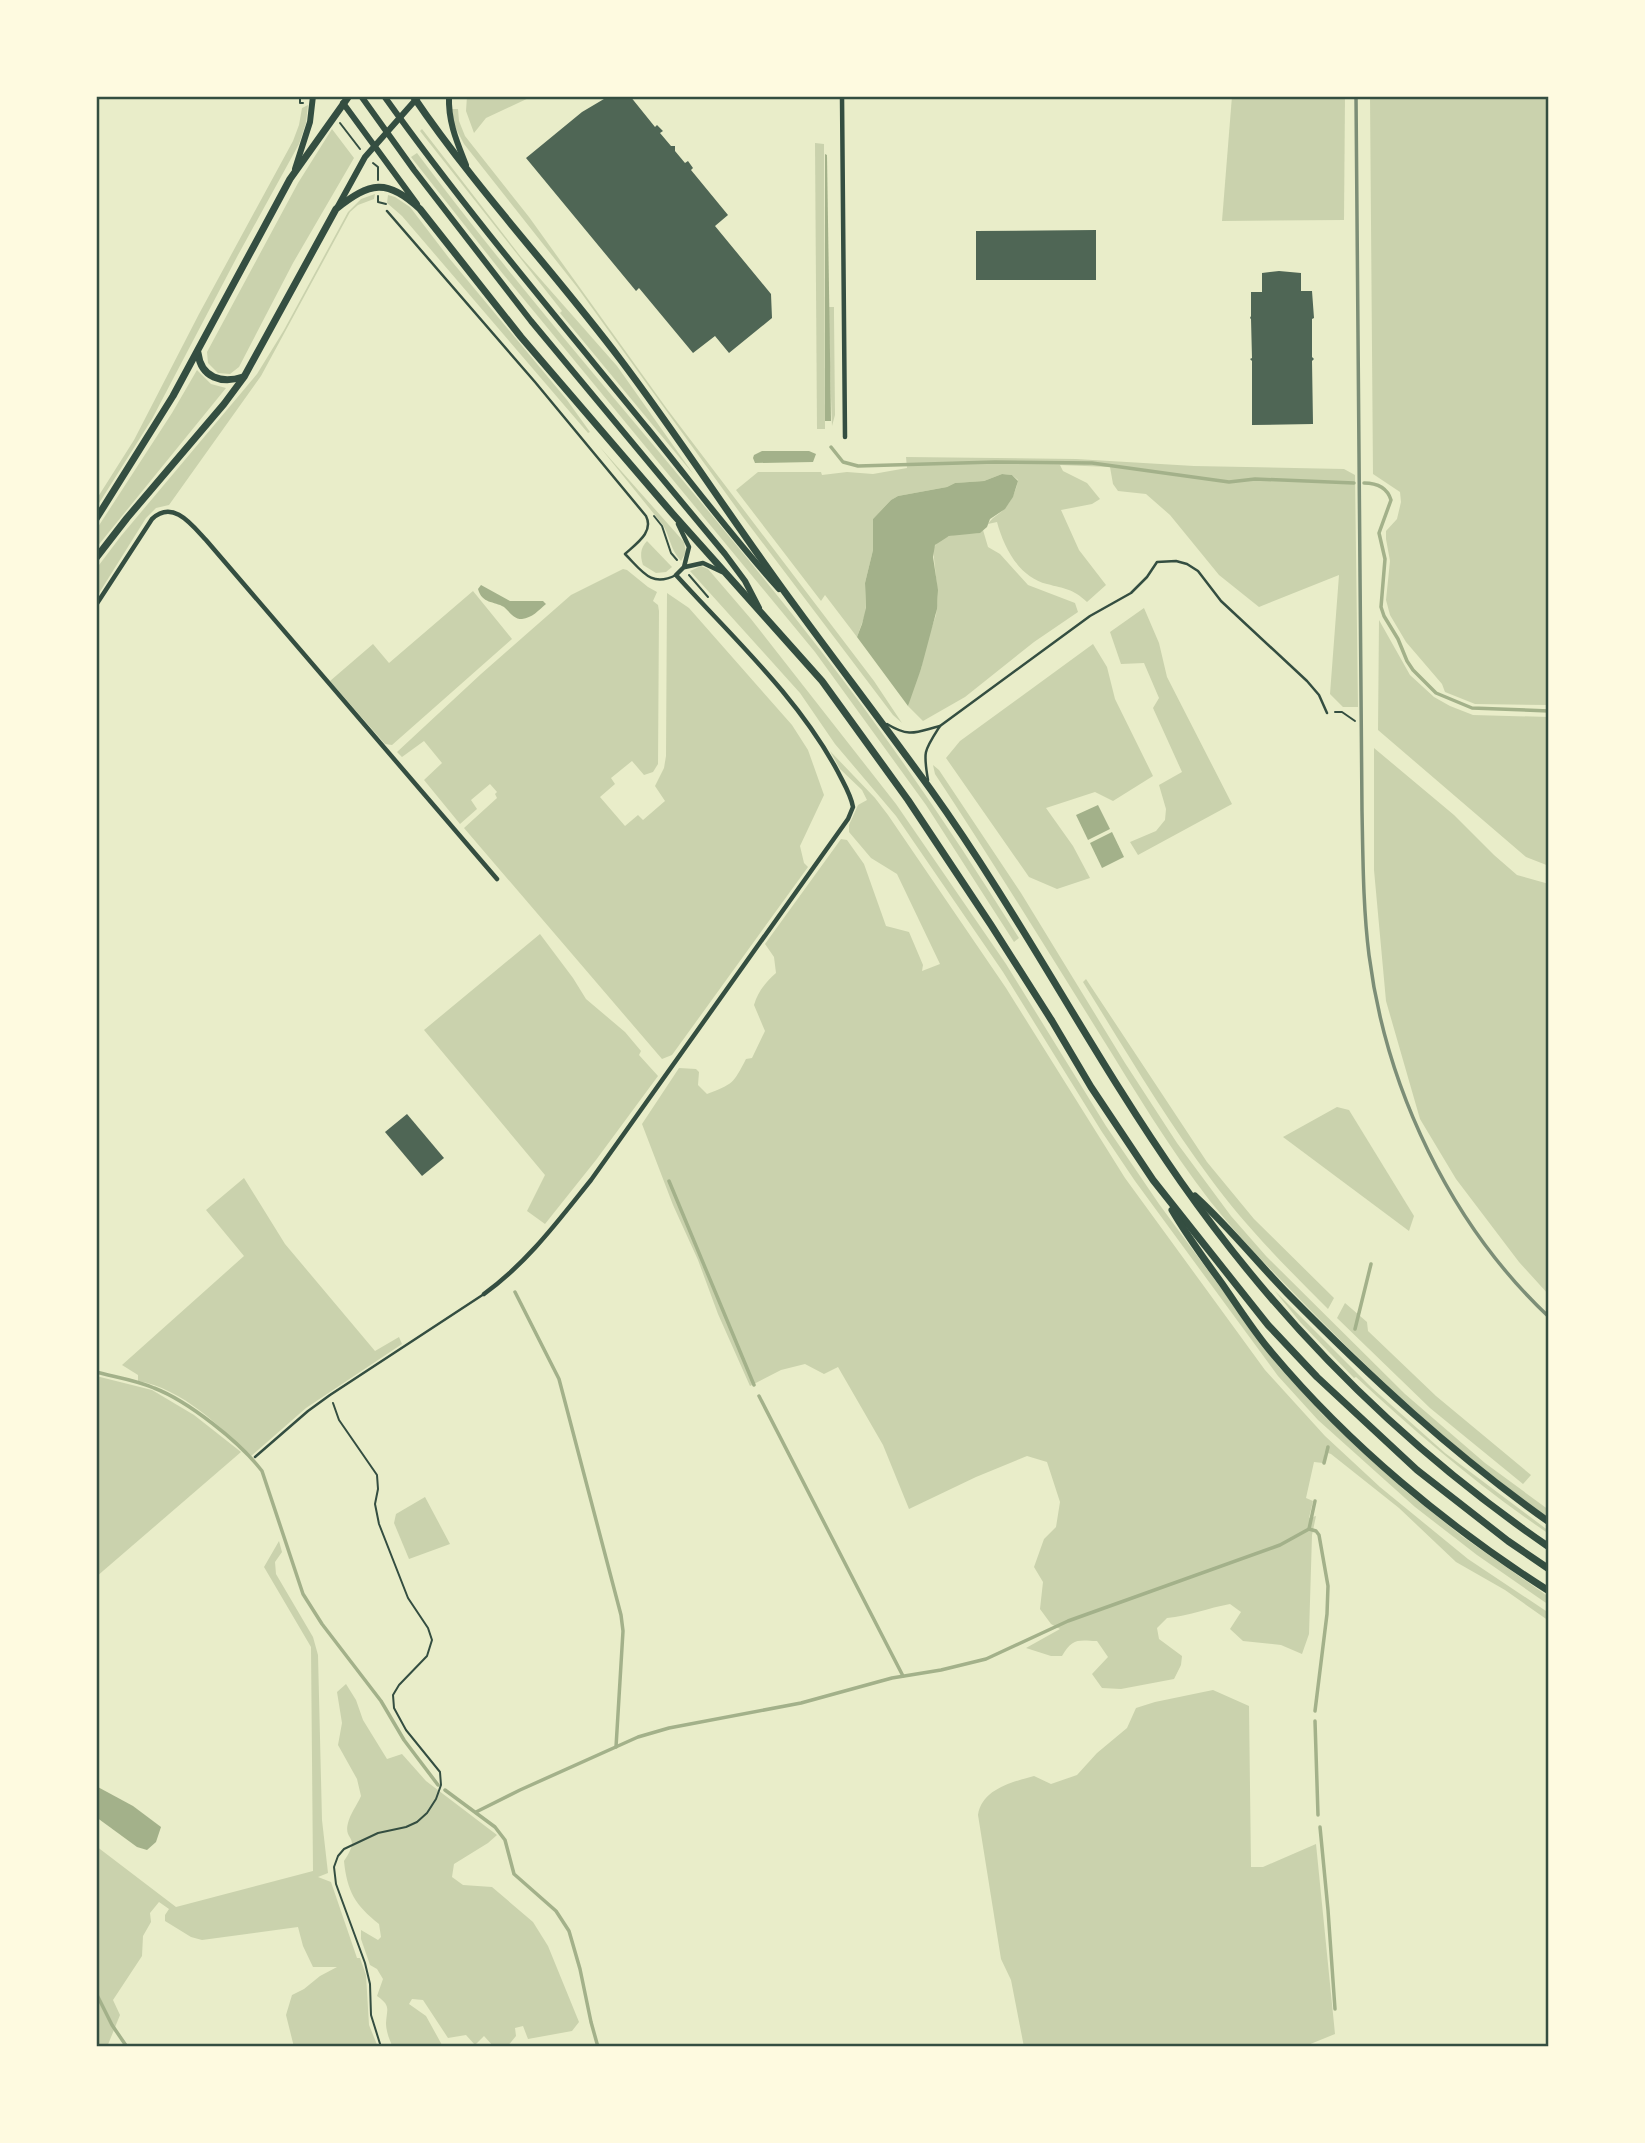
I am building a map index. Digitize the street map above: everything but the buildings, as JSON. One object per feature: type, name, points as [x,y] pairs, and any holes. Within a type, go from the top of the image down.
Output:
[{"type":"main road","points":[[96,519],[153,430],[198,352],[294,174],[340,100],[349,96]]},
{"type":"main road","points":[[416,98],[470,174],[618,357],[797,609],[929,787],[998,890],[1181,1182],[1228,1246],[1276,1304],[1344,1378],[1396,1428],[1447,1472],[1549,1547]]},
{"type":"main road","points":[[96,558],[225,404],[244,377],[336,209],[355,194],[371,187],[378,186],[399,192],[420,209],[521,337],[672,513],[822,681],[908,800],[1186,1234],[1271,1352],[1324,1410],[1405,1485],[1477,1541],[1549,1591]]},
{"type":"main road","points":[[198,352],[201,366],[215,379],[244,377]]},
{"type":"main road","points":[[1181,1182],[1385,1389],[1480,1472],[1549,1522]]},
{"type":"main road","points":[[1155,1183],[1268,1325],[1326,1386],[1416,1470],[1549,1569]]},
{"type":"street","points":[[294,174],[310,122],[313,96]]},
{"type":"street","points":[[361,96],[531,321],[725,554],[745,581],[761,611]]},
{"type":"street","points":[[384,96],[473,217],[752,559],[797,609]]},
{"type":"street","points":[[449,96],[452,132],[470,174]]},
{"type":"street","points":[[842,96],[845,438]]},
{"type":"street","points":[[336,209],[358,167],[416,98]]},
{"type":"street","points":[[340,100],[420,209]]},
{"type":"street","points":[[96,605],[155,515],[169,510],[182,516],[206,540],[497,879]]},
{"type":"street","points":[[484,1294],[508,1276],[546,1237],[591,1180],[848,819],[853,807],[849,793],[831,760],[799,712],[676,575],[684,567],[690,547],[672,513]]},
{"type":"street","points":[[684,567],[703,563],[730,576]]},
{"type":"lane","points":[[387,211],[535,382],[646,516],[649,530],[625,554],[650,578],[660,581],[676,575]]},
{"type":"lane","points":[[882,721],[907,734],[940,726],[1090,616],[1131,593],[1157,562],[1176,561],[1198,571],[1221,601],[1307,681],[1319,695],[1327,713]]},
{"type":"lane","points":[[929,787],[925,750],[940,726]]},
{"type":"lane","points":[[255,1457],[330,1395],[484,1294]]},
{"type":"path","points":[[300,96],[300,103]]},
{"type":"path","points":[[339,122],[361,150]]},
{"type":"path","points":[[373,163],[378,167],[378,177]]},
{"type":"path","points":[[378,192],[378,202]]},
{"type":"path","points":[[1327,713],[1342,712],[1356,721]]},
{"type":"path","points":[[330,1395],[339,1420],[377,1475],[375,1504],[379,1524],[408,1598],[428,1628],[432,1640],[427,1656],[393,1695],[394,1708],[406,1730],[440,1772],[442,1785],[427,1813],[417,1822],[378,1833],[344,1849],[335,1861],[336,1884],[365,1963],[370,1984],[371,2015],[381,2047]]},
{"type":"shaded area","points":[[467,96],[533,96],[486,118],[474,133],[466,111]]},
{"type":"shaded area","points":[[1232,96],[1345,96],[1344,220],[1222,221]]},
{"type":"shaded area","points":[[1370,96],[1549,96],[1549,705],[1475,704],[1445,692],[1442,684],[1406,642],[1390,615],[1386,600],[1390,561],[1386,531],[1397,519],[1401,502],[1400,492],[1373,474]]},
{"type":"shaded area","points":[[308,105],[299,144],[152,419],[96,508],[96,500],[134,440],[293,141],[302,108]]},
{"type":"shaded area","points":[[452,109],[458,109],[465,136],[529,217],[667,409],[874,681],[902,723],[893,715],[743,517],[577,287],[464,144],[454,125]]},
{"type":"shaded area","points":[[332,129],[354,158],[293,263],[239,367],[230,374],[218,373],[208,363],[207,352],[298,183]]},
{"type":"shaded area","points":[[422,129],[521,257],[617,366],[694,475],[560,313],[562,311],[420,131]]},
{"type":"shaded area","points":[[815,143],[824,144],[825,429],[817,429]]},
{"type":"shaded area","points":[[417,153],[516,279],[821,651],[899,756],[972,864],[1019,938],[1014,942],[926,805],[815,652],[503,274],[411,157]]},
{"type":"shaded area","points":[[825,154],[827,155],[831,421],[825,421]]},
{"type":"shaded area","points":[[375,194],[374,199],[358,205],[350,212],[261,376],[169,505],[156,508],[146,518],[96,598],[96,569],[257,374],[348,212],[361,199]]},
{"type":"shaded area","points":[[388,195],[410,207],[590,432],[588,433],[402,216],[387,203]]},
{"type":"shaded area","points":[[828,307],[834,307],[835,415],[832,426]]},
{"type":"shaded area","points":[[197,370],[211,384],[226,388],[96,548],[96,530]]},
{"type":"shaded area","points":[[599,446],[684,542],[686,552],[681,561],[663,525]]},
{"type":"shaded area","points":[[762,451],[809,451],[816,454],[813,462],[755,463],[754,455]]},
{"type":"shaded area","points":[[906,457],[1076,459],[1194,466],[1344,469],[1355,475],[1358,707],[1343,707],[1330,694],[1339,575],[1259,607],[1219,575],[1170,515],[1146,494],[1118,491],[1113,484],[1110,467],[1060,465],[1063,471],[1087,483],[1100,499],[1092,504],[1061,510],[1079,550],[1106,585],[1087,602],[1072,591],[1028,575],[1014,560],[997,522],[988,524],[1007,505],[1017,484],[1018,480],[1012,475],[1002,474],[984,481],[955,483],[947,487],[898,496],[873,519],[873,550],[865,583],[866,612],[857,637],[825,595],[821,601],[736,490],[758,472],[873,474],[907,468]]},
{"type":"shaded area","points":[[1002,474],[1012,475],[1018,481],[1013,497],[1005,509],[990,519],[987,527],[980,533],[949,536],[935,545],[933,557],[938,590],[937,609],[908,706],[857,637],[866,608],[865,583],[873,550],[873,519],[898,496],[947,487],[955,483],[984,481]]},
{"type":"shaded area","points":[[983,530],[988,547],[1000,554],[1028,585],[1075,603],[1078,612],[1034,642],[965,697],[923,721],[908,706],[936,615],[938,596],[933,549],[947,537],[979,533]]},
{"type":"shaded area","points":[[647,541],[672,567],[666,572],[656,573],[643,565],[641,552]]},
{"type":"shaded area","points":[[701,566],[708,569],[751,619],[896,804],[1006,964],[1106,1126],[1159,1204],[1279,1367],[1322,1414],[1403,1489],[1463,1537],[1549,1597],[1549,1605],[1477,1555],[1415,1507],[1318,1420],[1278,1376],[1135,1181],[1003,972],[896,816],[835,744],[800,693],[690,571]]},
{"type":"shaded area","points":[[623,569],[657,592],[653,601],[658,605],[659,611],[658,764],[653,772],[644,775],[632,761],[611,778],[615,784],[600,797],[625,826],[638,815],[643,820],[665,801],[655,786],[664,768],[666,756],[667,593],[689,608],[792,725],[808,750],[824,795],[800,846],[804,863],[808,867],[672,1055],[662,1059],[464,828],[497,798],[497,792],[490,784],[471,800],[477,809],[460,824],[424,780],[442,763],[424,741],[402,757],[397,752],[571,595]]},
{"type":"shaded area","points":[[481,585],[510,601],[543,601],[546,604],[532,615],[519,619],[504,607],[482,597],[478,589]]},
{"type":"shaded area","points":[[473,591],[512,639],[392,745],[385,744],[330,681],[373,644],[389,663]]},
{"type":"shaded area","points":[[1144,608],[1159,643],[1167,677],[1232,804],[1138,855],[1130,842],[1156,831],[1165,820],[1166,809],[1159,785],[1182,772],[1153,708],[1159,698],[1144,663],[1121,664],[1110,632]]},
{"type":"shaded area","points":[[1379,620],[1410,675],[1434,697],[1473,715],[1549,717],[1549,866],[1526,857],[1378,730]]},
{"type":"shaded area","points":[[1093,644],[1107,667],[1115,699],[1153,776],[1113,801],[1095,792],[1046,808],[1073,846],[1090,878],[1057,889],[1029,877],[946,758],[960,741]]},
{"type":"shaded area","points":[[1374,748],[1454,815],[1517,875],[1549,884],[1549,1295],[1519,1262],[1456,1179],[1420,1119],[1386,1001],[1374,870]]},
{"type":"shaded area","points":[[830,751],[888,815],[1006,988],[1125,1178],[1265,1370],[1325,1436],[1380,1487],[1468,1559],[1549,1613],[1549,1621],[1505,1590],[1456,1562],[1399,1508],[1325,1452],[1323,1463],[1314,1462],[1306,1498],[1313,1501],[1309,1518],[1316,1516],[1312,1535],[1309,1634],[1302,1654],[1281,1645],[1243,1641],[1230,1629],[1241,1612],[1230,1604],[1167,1618],[1157,1628],[1159,1639],[1182,1656],[1174,1679],[1121,1689],[1102,1688],[1092,1674],[1108,1657],[1097,1641],[1076,1641],[1062,1656],[1051,1656],[1026,1648],[1060,1629],[1051,1624],[1040,1609],[1043,1582],[1034,1567],[1044,1539],[1056,1527],[1060,1502],[1047,1462],[1027,1456],[909,1509],[883,1445],[838,1367],[824,1374],[805,1364],[781,1370],[750,1386],[673,1205],[642,1124],[679,1068],[696,1069],[699,1072],[698,1085],[707,1094],[731,1082],[746,1059],[752,1058],[765,1031],[754,1005],[763,987],[776,973],[774,957],[765,944],[841,839],[847,840],[864,864],[886,926],[909,932],[923,965],[922,971],[940,964],[897,874],[871,858],[849,832],[849,825],[858,805],[867,800],[862,790],[840,769]]},
{"type":"shaded area","points":[[933,765],[939,770],[1021,893],[1177,1143],[1231,1216],[1266,1256],[1405,1394],[1485,1463],[1549,1510],[1549,1518],[1488,1473],[1402,1399],[1321,1321],[1223,1217],[1152,1118],[935,774]]},
{"type":"shaded area","points":[[1098,805],[1110,829],[1088,840],[1076,815]]},
{"type":"shaded area","points":[[1112,832],[1124,857],[1102,868],[1090,843]]},
{"type":"shaded area","points":[[540,934],[586,999],[625,1032],[641,1051],[639,1055],[658,1076],[545,1224],[527,1211],[545,1175],[424,1030]]},
{"type":"shaded area","points":[[1086,979],[1207,1162],[1254,1219],[1334,1298],[1328,1309],[1281,1262],[1223,1196],[1129,1057],[1083,982]]},
{"type":"shaded area","points":[[1337,1107],[1349,1110],[1414,1216],[1409,1231],[1283,1137]]},
{"type":"shaded area","points":[[244,1178],[285,1244],[375,1351],[399,1337],[402,1344],[306,1408],[251,1456],[185,1400],[154,1385],[138,1381],[138,1375],[122,1365],[244,1256],[206,1210]]},
{"type":"shaded area","points":[[1274,1290],[1372,1388],[1445,1453],[1549,1531],[1549,1534],[1474,1479],[1354,1378],[1300,1322]]},
{"type":"shaded area","points":[[1345,1303],[1367,1322],[1368,1331],[1436,1396],[1531,1475],[1523,1484],[1430,1408],[1337,1318]]},
{"type":"shaded area","points":[[96,1376],[152,1390],[194,1415],[241,1452],[96,1577]]},
{"type":"shaded area","points":[[425,1497],[450,1544],[409,1559],[394,1523],[396,1514]]},
{"type":"shaded area","points":[[279,1541],[282,1552],[275,1562],[276,1574],[313,1637],[318,1655],[322,1820],[328,1873],[318,1877],[331,1882],[357,1958],[360,1958],[366,1975],[369,2025],[378,2047],[294,2047],[286,2015],[292,1995],[337,1967],[313,1967],[298,1927],[202,1940],[191,1937],[165,1921],[169,1909],[159,1902],[150,1913],[151,1922],[143,1936],[142,1956],[113,2000],[120,2015],[107,2047],[96,2047],[96,1846],[176,1907],[313,1871],[311,1647],[264,1567]]},
{"type":"shaded area","points":[[346,1684],[356,1700],[363,1720],[387,1759],[402,1754],[426,1781],[497,1835],[454,1864],[452,1877],[463,1885],[492,1887],[533,1922],[548,1946],[579,2022],[572,2031],[528,2039],[523,2026],[515,2028],[516,2036],[507,2047],[494,2047],[484,2036],[475,2045],[466,2035],[448,2038],[423,2000],[412,1999],[409,2004],[426,2016],[442,2047],[393,2047],[386,2023],[387,2008],[377,1996],[383,1979],[377,1969],[370,1965],[361,1939],[361,1930],[378,1940],[381,1937],[379,1924],[354,1897],[347,1881],[344,1861],[352,1846],[348,1823],[361,1796],[357,1779],[338,1745],[342,1723],[337,1692]]},
{"type":"shaded area","points":[[1213,1690],[1249,1706],[1251,1867],[1263,1867],[1316,1844],[1335,2034],[1303,2047],[1024,2047],[1011,1980],[1001,1959],[978,1815],[981,1806],[985,1799],[999,1788],[1017,1781],[1034,1776],[1051,1784],[1077,1775],[1097,1753],[1127,1728],[1136,1708]]},
{"type":"shaded area","points":[[96,1786],[133,1806],[161,1827],[156,1842],[147,1850],[137,1847],[96,1817]]},
{"type":"waterway","points":[[831,447],[843,462],[858,466],[995,462],[1092,463],[1229,482],[1255,479],[1354,483]]},
{"type":"waterway","points":[[1364,483],[1381,487],[1391,500],[1379,533],[1385,559],[1381,607],[1413,670],[1436,693],[1472,708],[1549,711]]},
{"type":"waterway","points":[[669,1181],[754,1385]]},
{"type":"waterway","points":[[1355,1329],[1371,1264]]},
{"type":"waterway","points":[[515,1292],[559,1379],[621,1615],[623,1631],[616,1747]]},
{"type":"waterway","points":[[96,1372],[147,1385],[182,1402],[227,1435],[262,1471],[303,1594],[438,1785]]},
{"type":"waterway","points":[[759,1396],[903,1676]]},
{"type":"waterway","points":[[1324,1463],[1328,1447]]},
{"type":"waterway","points":[[476,1812],[638,1737],[669,1728],[801,1703],[892,1678],[986,1659],[1068,1621],[1280,1545],[1309,1529],[1315,1501]]},
{"type":"waterway","points":[[1309,1529],[1319,1535],[1328,1586],[1315,1711]]},
{"type":"waterway","points":[[1315,1721],[1318,1815]]},
{"type":"waterway","points":[[445,1790],[495,1827],[505,1840],[514,1874],[556,1911],[569,1931],[598,2047]]},
{"type":"waterway","points":[[1320,1827],[1335,2009]]},
{"type":"waterway","points":[[96,1993],[127,2047]]},
{"type":"railway","points":[[1356,96],[1362,811],[1364,901],[1369,955],[1390,1055],[1428,1151],[1453,1197],[1482,1240],[1514,1280],[1549,1317]]}]
